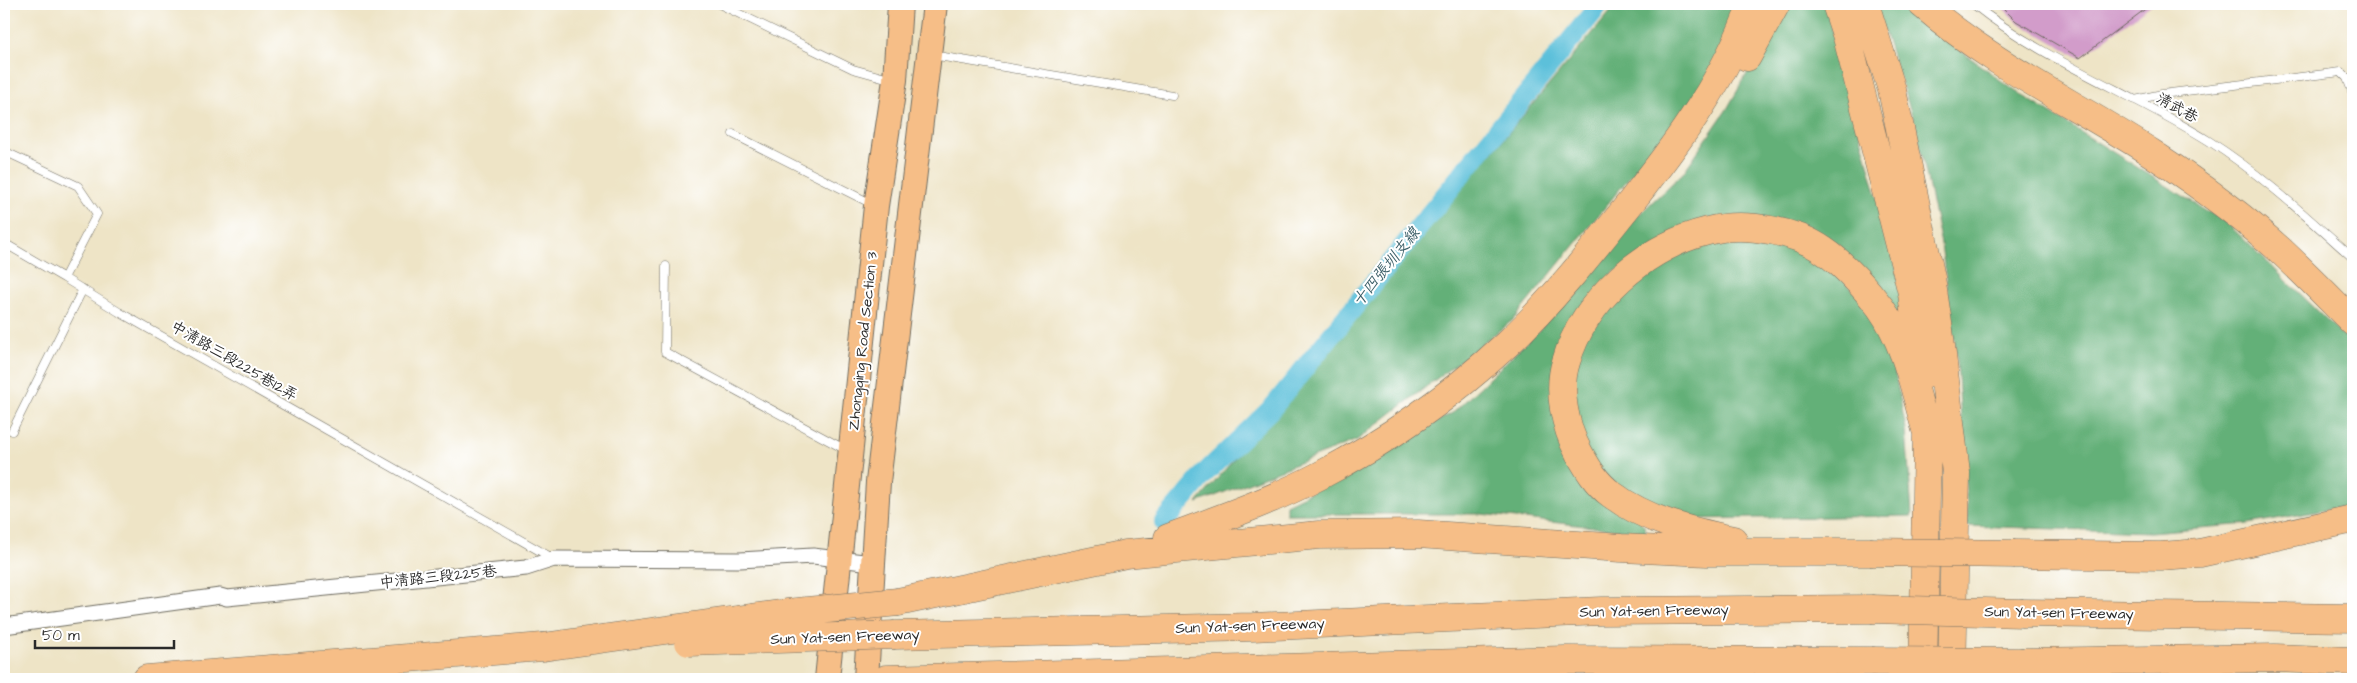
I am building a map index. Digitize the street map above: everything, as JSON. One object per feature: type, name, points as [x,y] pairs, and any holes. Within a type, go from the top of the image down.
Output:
[{"type":"highway","points":[[1614,223],[1693,120],[1720,75],[1743,30],[1752,4]]},
{"type":"highway","points":[[1126,554],[1253,506],[1319,476],[1389,436],[1455,388],[1507,344],[1614,223],[1682,156],[1700,134],[1740,71],[1776,4]]},
{"type":"highway","points":[[1836,4],[1847,37],[1912,293],[1927,433],[1923,679]]},
{"type":"highway","points":[[1864,4],[1892,90],[1933,287],[1956,473],[1952,679]]},
{"type":"highway","points":[[1922,4],[1946,25],[1996,60],[2152,154],[2213,195],[2279,250],[2353,322]]},
{"type":"highway","points":[[1783,551],[1679,529],[1637,510],[1611,494],[1591,475],[1570,437],[1563,397],[1565,363],[1580,328],[1604,296],[1620,279],[1656,252],[1687,237],[1710,230],[1744,227],[1802,238],[1832,256],[1880,308],[1894,332],[1906,360],[1927,433]]},
{"type":"highway","points":[[543,647],[787,613],[898,602],[1126,554],[1319,535],[1408,534],[1707,552],[1783,551],[2161,556],[2200,553],[2353,519]]},
{"type":"highway","name":"Sun Yat-sen Freeway","points":[[147,679],[543,647],[895,635],[1253,627],[1601,611],[1871,609],[2353,618]]},
{"type":"highway","points":[[886,679],[1565,660],[2023,662],[2275,658],[2353,661]]},
{"type":"main road","name":"Zhongqing Road Section 3","points":[[827,679],[852,453],[876,206],[895,80],[900,4]]},
{"type":"main road","name":"Zhongqing Road Section 3","points":[[866,679],[878,482],[935,4]]},
{"type":"street","name":"中清路三段225巷","points":[[4,626],[220,596],[227,598],[526,568],[554,559],[740,560],[813,556],[872,563]]},
{"type":"lane","points":[[719,4],[853,69],[895,80]]},
{"type":"lane","name":"清武巷","points":[[1973,4],[2017,36],[2209,142],[2303,213],[2353,258]]},
{"type":"lane","points":[[928,54],[1172,95]]},
{"type":"lane","points":[[2135,100],[2162,94],[2341,72],[2347,78],[2353,94]]},
{"type":"lane","points":[[734,134],[876,206]]},
{"type":"lane","points":[[4,150],[78,186],[97,214],[64,278]]},
{"type":"lane","name":"中清路三段225巷12弄","points":[[4,244],[128,317],[554,559]]},
{"type":"lane","points":[[666,266],[665,352],[852,453]]},
{"type":"lane","points":[[12,431],[83,289]]},
{"type":"green space","points":[[1617,4],[1744,4],[1699,92],[1513,320],[1357,440],[1197,503]]},
{"type":"green space","points":[[1791,4],[1825,4],[1899,278],[1903,320],[1852,269],[1726,222],[1614,272],[1552,407],[1645,527],[1646,533],[1481,514],[1286,514],[1286,504],[1327,484],[1454,412],[1539,330],[1613,239],[1683,173],[1727,109],[1764,44]]},
{"type":"green space","points":[[1875,4],[1901,4],[1906,10],[2015,91],[2228,224],[2353,345],[2353,505],[2248,524],[2150,532],[1968,526],[1957,360],[1941,244],[1916,127]]},
{"type":"green space","points":[[1721,237],[1778,244],[1816,258],[1856,292],[1890,348],[1906,429],[1912,516],[1681,519],[1633,502],[1577,447],[1571,357],[1595,310],[1650,263]]},
{"type":"building","points":[[1999,4],[2152,4],[2080,58],[2016,21]]},
{"type":"waterway","name":"十四張圳支線","points":[[1164,522],[1206,472],[1273,407],[1600,4]]}]
